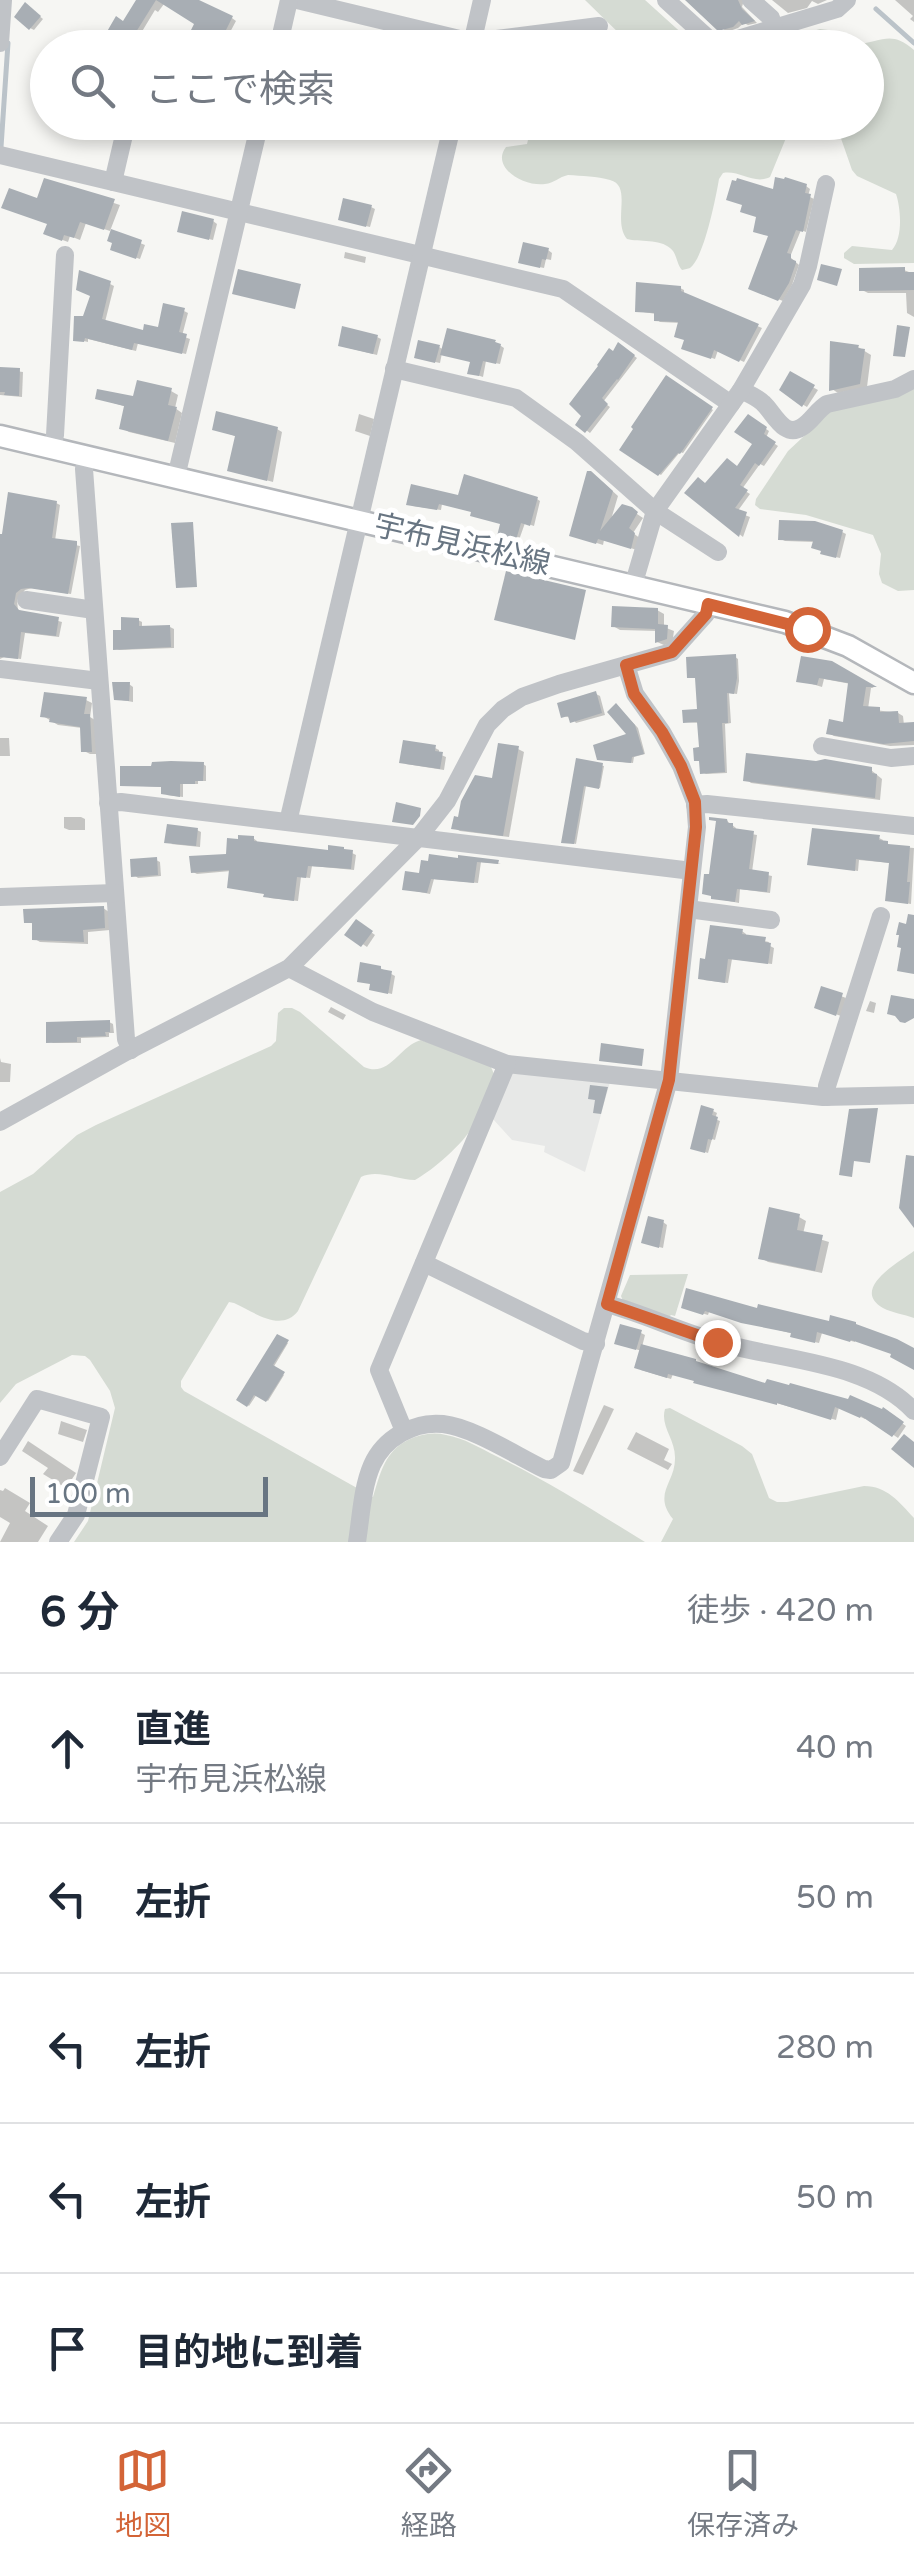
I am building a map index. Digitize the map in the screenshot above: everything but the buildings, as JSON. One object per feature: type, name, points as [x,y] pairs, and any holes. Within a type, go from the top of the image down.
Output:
[{"type":"main road","name":"宇布見浜松線","points":[[0,436],[785,622],[869,656],[914,683]]},
{"type":"street","points":[[0,43],[3,0]]},
{"type":"street","points":[[284,30],[293,0],[412,30]]},
{"type":"street","points":[[475,30],[482,0]]},
{"type":"street","points":[[666,0],[699,30]]},
{"type":"street","points":[[751,0],[770,18],[774,28]]},
{"type":"street","points":[[767,30],[837,9],[846,0]]},
{"type":"street","points":[[572,30],[599,26]]},
{"type":"street","points":[[114,182],[122,140]]},
{"type":"street","points":[[176,477],[256,140]]},
{"type":"street","points":[[288,822],[449,140]]},
{"type":"street","points":[[0,156],[563,289],[736,397],[762,402],[782,426],[792,430],[804,426],[827,404],[895,389],[914,379]]},
{"type":"street","points":[[633,586],[655,512],[736,397],[802,285],[826,184]]},
{"type":"street","points":[[52,448],[66,255]]},
{"type":"street","points":[[394,369],[516,398],[576,442],[655,512],[718,552]]},
{"type":"street","points":[[87,456],[84,469],[108,803],[126,1039],[131,1050]]},
{"type":"street","points":[[26,600],[94,610]]},
{"type":"street","points":[[0,1122],[289,968],[418,838],[446,801],[488,725],[503,709],[522,697],[672,652],[706,614],[708,604]]},
{"type":"street","points":[[356,1542],[371,1467],[379,1452],[404,1431],[443,1424],[462,1429],[544,1469],[557,1468],[561,1463],[669,1080],[696,827],[695,805],[672,749],[634,694],[626,665]]},
{"type":"street","points":[[0,669],[100,681]]},
{"type":"street","points":[[822,746],[891,758],[914,756]]},
{"type":"street","points":[[108,803],[692,871]]},
{"type":"street","points":[[695,805],[914,826]]},
{"type":"street","points":[[0,897],[115,893]]},
{"type":"street","points":[[688,909],[771,920]]},
{"type":"street","points":[[827,1097],[827,1086],[881,916]]},
{"type":"street","points":[[289,968],[373,1012],[508,1064],[827,1097],[914,1095]]},
{"type":"street","points":[[404,1431],[379,1370],[508,1064]]},
{"type":"street","points":[[424,1263],[596,1344]]},
{"type":"street","points":[[607,1304],[717,1342],[863,1376],[895,1393],[914,1411]]},
{"type":"street","points":[[0,1457],[37,1399],[101,1417],[76,1516],[58,1542]]},
{"type":"shaded area","points":[[585,0],[645,0],[678,30],[616,30]]},
{"type":"shaded area","points":[[884,39],[898,40],[914,50],[914,263],[854,264],[844,258],[852,246],[892,250],[899,231],[896,194],[852,170],[842,140],[884,140]]},
{"type":"shaded area","points":[[528,140],[785,140],[770,177],[758,179],[723,173],[700,252],[690,268],[682,270],[666,245],[627,239],[621,223],[620,189],[610,180],[568,175],[537,184],[512,174],[503,162],[506,147],[527,144]]},
{"type":"shaded area","points":[[914,388],[914,590],[898,591],[882,583],[881,554],[873,535],[755,505],[788,451],[831,411]]},
{"type":"shaded area","points":[[284,1008],[300,1012],[364,1067],[388,1065],[421,1040],[484,1063],[494,1074],[468,1133],[430,1170],[415,1180],[381,1174],[361,1177],[298,1311],[276,1321],[229,1302],[181,1387],[373,1497],[384,1464],[394,1450],[417,1436],[441,1434],[466,1441],[515,1466],[645,1542],[74,1542],[88,1521],[115,1408],[110,1391],[90,1360],[72,1355],[16,1384],[0,1403],[0,1192],[33,1174],[77,1135],[271,1046],[276,1041],[278,1013]]},
{"type":"shaded area","points":[[511,1073],[610,1082],[585,1172],[544,1152],[545,1146],[512,1140],[492,1118]]},
{"type":"shaded area","points":[[914,1251],[914,1318],[883,1308],[874,1301],[872,1293],[880,1276]]},
{"type":"shaded area","points":[[688,1274],[675,1316],[623,1301],[621,1296],[630,1275]]},
{"type":"shaded area","points":[[670,1408],[752,1454],[769,1498],[787,1502],[864,1486],[879,1489],[914,1518],[914,1542],[661,1542],[673,1519],[665,1502],[675,1457],[664,1421],[665,1409]]},
{"type":"waterway","points":[[876,9],[914,43]]},
{"type":"waterway","points":[[1,147],[8,43]]},
{"type":"route","points":[[717,1342],[607,1304],[669,1080],[696,827],[695,802],[681,766],[634,694],[626,665],[672,652],[706,614],[708,604],[807,629]]}]
